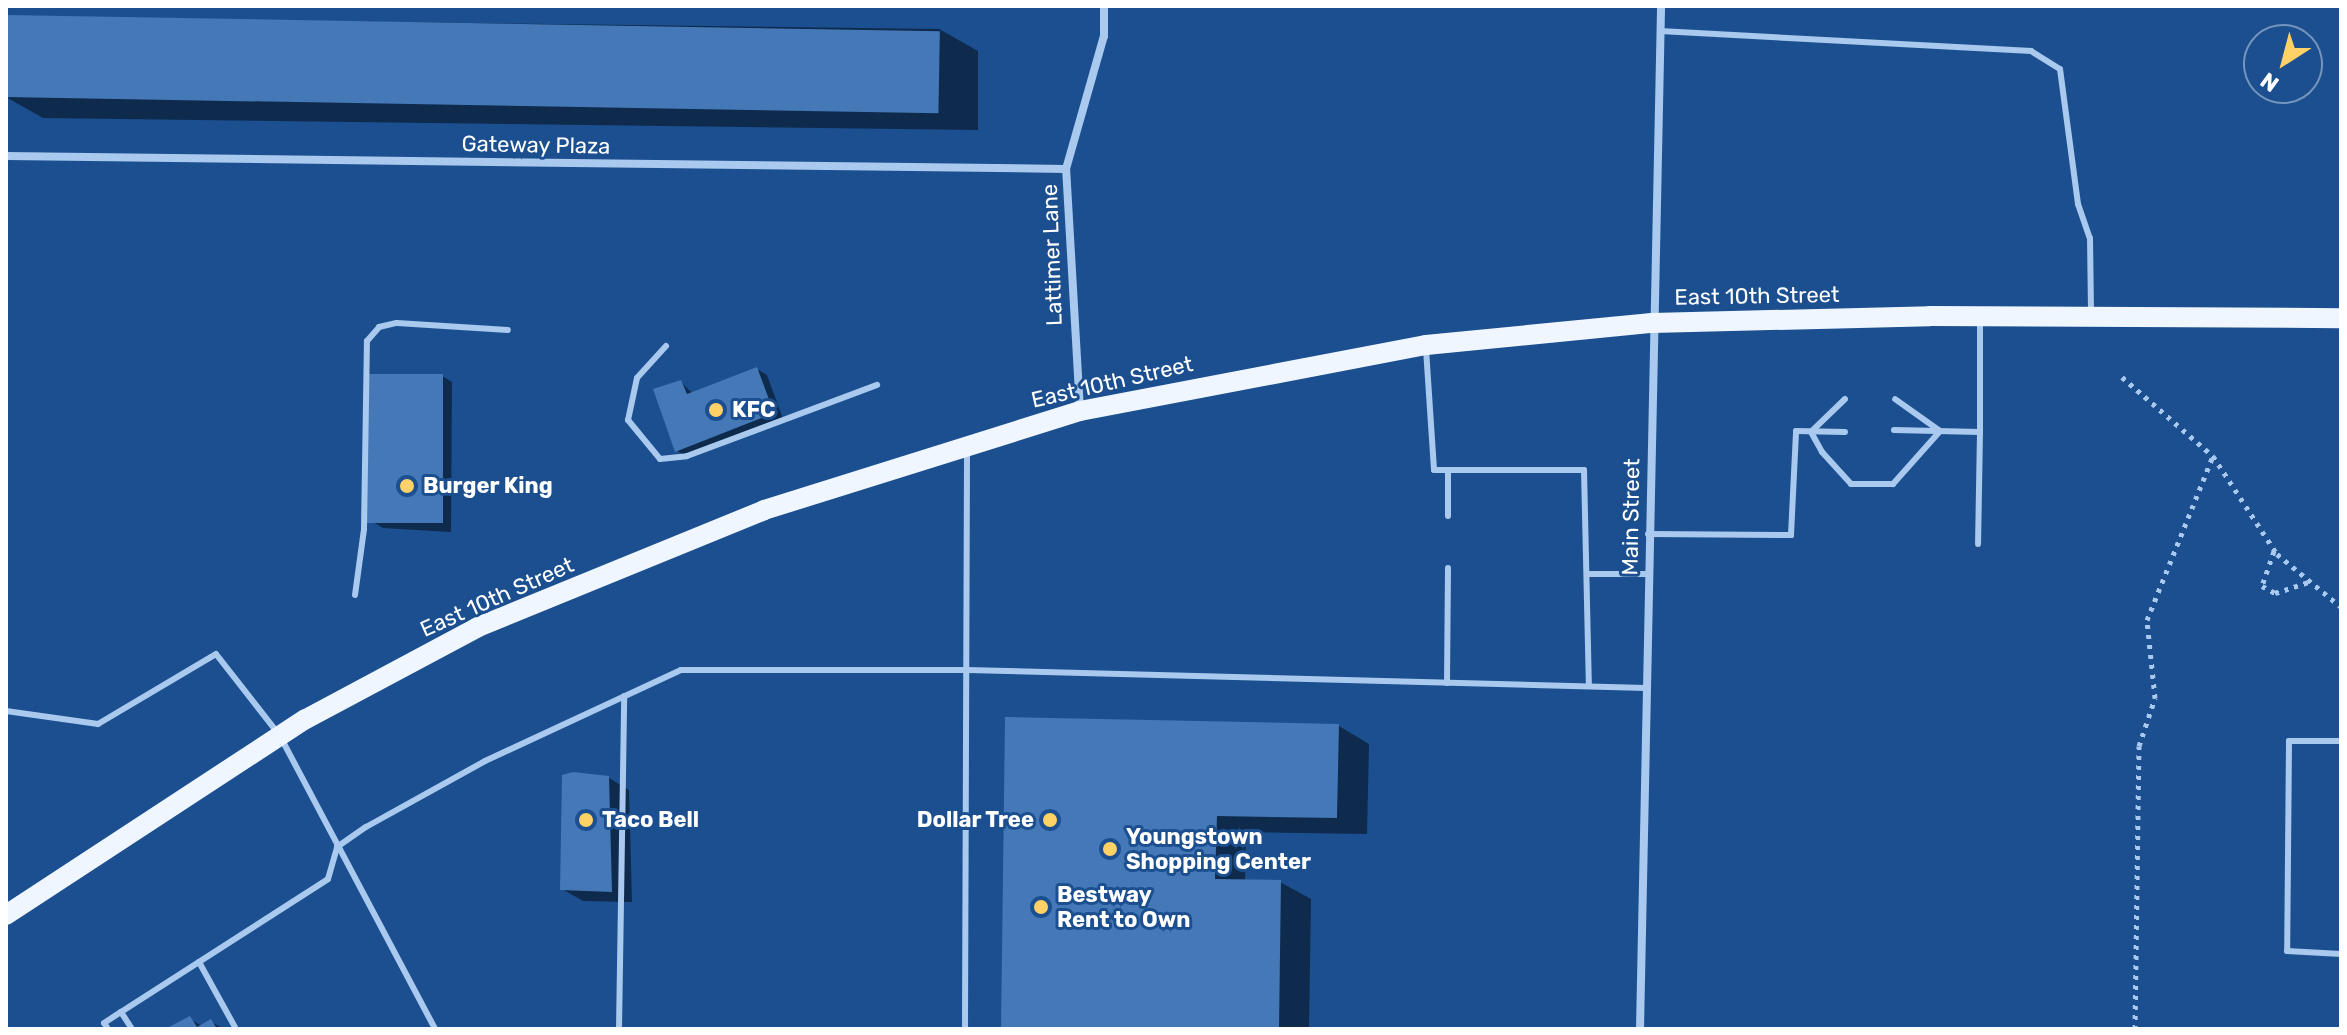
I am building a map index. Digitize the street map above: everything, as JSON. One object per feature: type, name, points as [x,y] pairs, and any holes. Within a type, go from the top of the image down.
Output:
[{"type":"main road","name":"East 10th Street","points":[[6,915],[280,736],[478,627],[764,510],[1080,411],[1426,345],[1652,323],[1981,317],[2341,318]]},
{"type":"street","name":"Lattimer Lane","points":[[1080,411],[1066,169],[1104,36],[1104,6]]},
{"type":"street","name":"Main Street","points":[[1640,1029],[1652,323],[1661,6]]},
{"type":"street","name":"Gateway Plaza","points":[[6,156],[1066,169]]},
{"type":"lane","points":[[1660,31],[2031,51],[2060,69],[2078,204],[2090,238],[2091,317]]},
{"type":"lane","points":[[1978,544],[1981,317]]},
{"type":"lane","points":[[355,595],[364,529],[367,341],[379,327],[397,323],[508,330]]},
{"type":"lane","points":[[1426,345],[1434,470],[1584,470],[1589,686]]},
{"type":"lane","points":[[666,346],[637,378],[628,420],[660,459],[687,456],[877,385]]},
{"type":"lane","points":[[1811,432],[1845,399]]},
{"type":"lane","points":[[1895,399],[1940,431]]},
{"type":"lane","points":[[1894,430],[1980,432]]},
{"type":"lane","points":[[1648,534],[1791,535],[1796,431],[1845,432]]},
{"type":"lane","points":[[1811,432],[1822,452],[1851,484],[1893,484],[1940,431]]},
{"type":"lane","points":[[965,1029],[967,444]]},
{"type":"lane","points":[[1448,471],[1448,516]]},
{"type":"lane","points":[[1447,683],[1448,568]]},
{"type":"lane","points":[[1587,574],[1648,574]]},
{"type":"lane","points":[[6,711],[98,724],[216,654],[280,736],[435,1029]]},
{"type":"lane","points":[[108,1029],[104,1023],[328,879],[337,847],[485,761],[681,670],[967,670],[1646,688]]},
{"type":"lane","points":[[619,1029],[624,696]]},
{"type":"lane","points":[[2341,741],[2289,741],[2287,951],[2341,954]]},
{"type":"lane","points":[[199,962],[236,1029]]},
{"type":"lane","points":[[121,1012],[132,1029]]},
{"type":"path","points":[[2122,377],[2213,456],[2274,550],[2341,607]]},
{"type":"path","points":[[2135,1029],[2139,746],[2155,698],[2147,620],[2213,456]]},
{"type":"path","points":[[2274,550],[2262,586],[2275,593],[2308,582]]},
{"type":"building","points":[[6,15],[940,31],[938,113],[6,97]]},
{"type":"building","name":"KFC","points":[[757,367],[774,413],[675,452],[653,389],[681,380],[687,394]]},
{"type":"building","name":"Burger King","points":[[367,374],[443,374],[443,523],[367,523]]},
{"type":"building","name":"Youngstown Shopping Center","points":[[1005,717],[1339,724],[1337,818],[1217,816],[1215,879],[1281,880],[1279,1029],[1001,1029]]},
{"type":"building","name":"Taco Bell","points":[[573,772],[609,776],[612,892],[560,890],[562,775]]},
{"type":"building","points":[[190,1016],[197,1027],[211,1019],[217,1029],[165,1029]]},
{"type":"place","name":"KFC","points":[[716,410]]},
{"type":"place","name":"Burger King","points":[[407,486]]},
{"type":"place","name":"Taco Bell","points":[[586,820]]},
{"type":"place","name":"Dollar Tree","points":[[1050,820]]},
{"type":"place","name":"Youngstown Shopping Center","points":[[1110,849]]},
{"type":"place","name":"Bestway Rent to Own","points":[[1041,907]]}]
